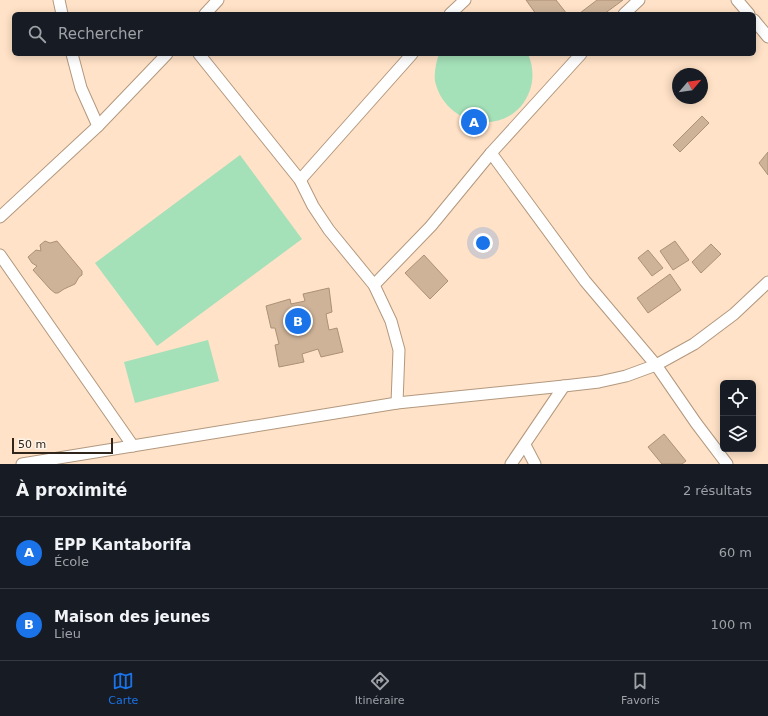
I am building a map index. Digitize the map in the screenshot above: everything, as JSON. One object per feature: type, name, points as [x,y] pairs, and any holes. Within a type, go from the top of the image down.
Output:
[{"type":"street","points":[[59,0],[62,12]]},
{"type":"street","points":[[207,12],[218,0]]},
{"type":"street","points":[[452,12],[465,0]]},
{"type":"street","points":[[626,12],[638,0]]},
{"type":"street","points":[[737,0],[747,12]]},
{"type":"street","points":[[756,22],[768,37]]},
{"type":"street","points":[[73,56],[81,88],[98,126]]},
{"type":"street","points":[[0,217],[98,126],[165,56]]},
{"type":"street","points":[[201,56],[300,180],[313,206],[329,230],[374,285],[391,321],[400,350],[397,403]]},
{"type":"street","points":[[300,180],[410,56]]},
{"type":"street","points":[[374,285],[432,226],[492,153],[580,56]]},
{"type":"street","points":[[492,153],[586,281],[656,365],[696,424],[727,464]]},
{"type":"street","points":[[0,255],[134,446]]},
{"type":"street","points":[[22,464],[397,403],[599,382],[626,376],[656,365],[694,344],[734,314],[768,282]]},
{"type":"street","points":[[511,464],[564,386]]},
{"type":"street","points":[[524,445],[535,464]]},
{"type":"green space","points":[[439,56],[529,56],[531,63],[532,81],[530,90],[521,105],[510,116],[495,121],[480,122],[465,118],[452,110],[442,97],[435,81]]},
{"type":"green space","points":[[240,155],[302,239],[157,346],[95,263]]},
{"type":"green space","points":[[208,340],[219,381],[135,403],[124,362]]},
{"type":"building","points":[[526,0],[556,0],[565,12],[535,12]]},
{"type":"building","points":[[597,0],[623,0],[607,12],[581,12]]},
{"type":"building","points":[[702,116],[709,123],[680,152],[673,145]]},
{"type":"building","points":[[768,152],[768,175],[759,163]]},
{"type":"building","points":[[45,241],[50,243],[57,241],[82,271],[82,275],[75,284],[58,293],[55,293],[50,289],[33,270],[37,266],[32,263],[28,257],[36,250],[41,251],[40,245]]},
{"type":"building","points":[[675,241],[689,260],[673,270],[660,251]]},
{"type":"building","points":[[711,244],[721,254],[701,273],[692,262]]},
{"type":"building","points":[[648,250],[663,268],[652,276],[638,258]]},
{"type":"building","points":[[424,255],[448,281],[430,299],[405,273]]},
{"type":"building","points":[[670,274],[681,290],[648,313],[637,298]]},
{"type":"building","points":[[329,288],[332,312],[326,314],[329,330],[337,328],[343,352],[321,357],[318,349],[302,354],[304,362],[279,367],[275,345],[279,344],[275,328],[271,328],[266,306],[290,299],[291,304],[305,301],[303,294]]},
{"type":"building","points":[[664,434],[686,461],[682,464],[662,464],[648,447]]},
{"type":"place","name":"EPP Kantaborifa","points":[[474,122]]},
{"type":"place","name":"Maison des jeunes","points":[[298,321]]}]
